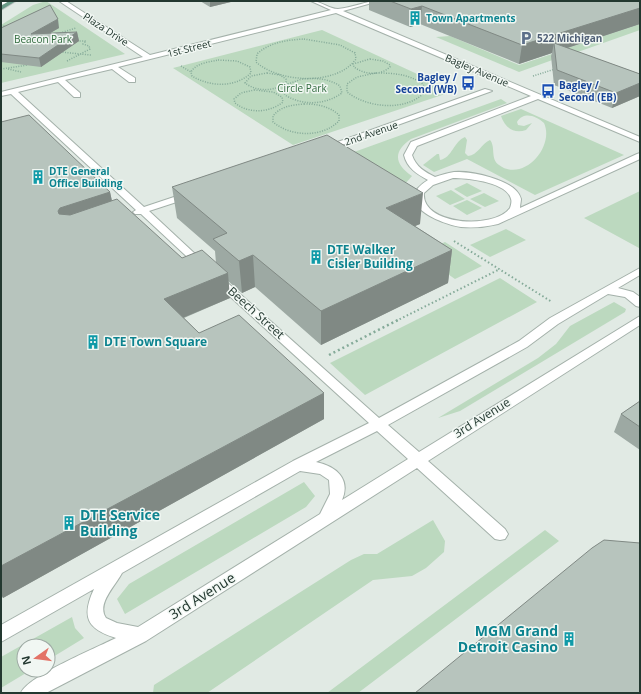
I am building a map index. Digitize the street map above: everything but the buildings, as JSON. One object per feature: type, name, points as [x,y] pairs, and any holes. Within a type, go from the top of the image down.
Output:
[{"type":"main road","points":[[1,8],[12,1]]},
{"type":"street","points":[[1,3],[12,1]]},
{"type":"street","name":"Plaza Drive","points":[[62,1],[150,58]]},
{"type":"street","name":"Bagley Avenue","points":[[314,1],[640,140]]},
{"type":"street","name":"1st Street","points":[[1,94],[376,1]]},
{"type":"street","points":[[114,67],[132,80]]},
{"type":"street","points":[[60,80],[77,95]]},
{"type":"street","name":"Beech Street","points":[[12,92],[310,364],[419,459],[500,534]]},
{"type":"street","name":"2nd Avenue","points":[[314,152],[488,92]]},
{"type":"street","points":[[434,180],[418,171],[408,159],[409,151],[414,144],[539,96]]},
{"type":"street","points":[[503,219],[512,212],[516,205],[512,193],[491,180],[469,176],[453,176],[434,180],[422,188],[419,198],[422,206],[435,216],[448,221],[470,224],[491,223],[503,219],[640,156]]},
{"type":"street","points":[[130,215],[201,191]]},
{"type":"street","points":[[1,634],[116,570],[298,465],[379,424],[522,344],[554,321],[640,272]]},
{"type":"street","points":[[606,291],[625,293],[632,296],[640,304]]},
{"type":"street","name":"3rd Avenue","points":[[30,693],[50,680],[140,635],[325,519],[453,436],[640,320]]},
{"type":"street","points":[[298,465],[330,471],[336,479],[338,491],[325,519]]},
{"type":"street","points":[[116,570],[99,596],[94,608],[96,617],[108,628],[140,635]]},
{"type":"path","points":[[1,26],[4,26],[7,32],[3,33]]},
{"type":"path","points":[[61,38],[58,34],[79,28]]},
{"type":"path","points":[[353,64],[355,68],[360,71],[376,73],[396,74],[412,78],[423,84],[425,92],[415,101],[392,105],[361,101],[348,92],[348,84],[353,79],[376,73],[388,70],[390,65],[383,61],[370,59],[359,61],[353,64],[345,70],[331,74],[306,78],[286,84],[276,88],[262,90],[241,93],[236,97],[234,102],[241,108],[258,110],[275,107],[283,102],[282,97],[278,93],[262,90],[245,83],[248,78],[251,73],[250,67],[241,62],[230,60],[203,63],[193,68],[191,72],[195,79],[209,83],[228,83],[248,78],[260,74],[280,75],[306,78],[330,81],[338,85],[342,90],[342,94],[332,100],[308,103],[292,105],[279,110],[274,115],[273,122],[284,130],[304,133],[325,130],[338,122],[339,115],[333,110],[320,105],[308,103],[294,100],[285,95],[283,90],[286,84],[286,79],[280,75],[262,68],[257,63],[255,58],[258,52],[264,48],[285,41],[316,40],[340,44],[354,54],[356,58],[353,64]]},
{"type":"path","points":[[66,64],[68,60],[90,48],[89,46],[83,44],[86,41],[72,41]]},
{"type":"path","points":[[55,54],[59,52],[60,47]]},
{"type":"path","points":[[1,69],[31,64]]},
{"type":"path","points":[[529,78],[559,67]]},
{"type":"path","points":[[310,364],[500,269]]},
{"type":"green space","name":"Beacon Park","points":[[46,1],[125,54],[1,83],[1,25],[33,5]]},
{"type":"green space","points":[[640,24],[640,30],[575,53],[564,49]]},
{"type":"green space","name":"Circle Park","points":[[322,30],[454,91],[293,145],[173,68]]},
{"type":"green space","points":[[450,36],[519,65],[564,50],[572,53],[519,72],[436,37]]},
{"type":"green space","points":[[501,99],[507,103],[411,139],[405,144],[401,148],[398,158],[402,167],[412,176],[405,184],[332,160]]},
{"type":"green space","points":[[521,109],[624,155],[535,195],[467,159],[434,172],[423,165],[437,154],[439,154],[440,160],[444,159],[458,142],[465,137],[467,140],[465,153],[468,156],[477,152],[490,140],[493,146],[495,160],[499,165],[508,169],[518,169],[527,166],[535,160],[541,152],[545,142],[546,132],[544,123],[537,118],[530,116],[523,117],[517,122],[518,125],[524,126],[532,123],[526,130],[518,131],[510,129],[505,124],[501,116]]},
{"type":"green space","points":[[467,183],[482,191],[467,197],[454,189]]},
{"type":"green space","points":[[451,190],[465,199],[450,205],[436,196]]},
{"type":"green space","points":[[640,191],[639,248],[584,218]]},
{"type":"green space","points":[[484,193],[499,201],[485,207],[470,199]]},
{"type":"green space","points":[[467,200],[482,208],[467,215],[453,206]]},
{"type":"green space","points":[[506,229],[526,240],[490,257],[470,245]]},
{"type":"green space","points":[[445,242],[482,266],[455,279],[419,254]]},
{"type":"green space","points":[[500,278],[537,302],[365,395],[330,363]]},
{"type":"green space","points":[[614,302],[626,309],[625,312],[460,411],[438,418],[538,358],[556,344],[570,326]]},
{"type":"green space","points":[[304,482],[315,496],[306,507],[125,614],[117,599],[129,584]]},
{"type":"green space","points":[[433,520],[445,541],[444,552],[426,568],[412,576],[373,580],[207,693],[153,693],[154,685],[351,560],[364,554],[377,554]]},
{"type":"green space","points":[[545,530],[559,541],[358,693],[327,693]]},
{"type":"green space","points":[[72,617],[75,628],[84,638],[56,655],[56,638],[35,638]]},
{"type":"green space","points":[[16,649],[16,678],[18,678],[1,688],[1,657]]},
{"type":"place","name":"Town Apartments","points":[[415,18]]},
{"type":"place","name":"522 Michigan","points":[[526,38]]},
{"type":"place","name":"Bagley / Second (WB)","points":[[468,83]]},
{"type":"place","name":"Bagley / Second (EB)","points":[[548,91]]},
{"type":"place","name":"DTE General Office Building","points":[[38,177]]},
{"type":"place","name":"DTE Walker Cisler Building","points":[[316,257]]},
{"type":"place","name":"DTE Town Square","points":[[93,342]]},
{"type":"place","name":"DTE Service Building","points":[[69,523]]},
{"type":"place","name":"MGM Grand Detroit Casino","points":[[569,639]]}]
